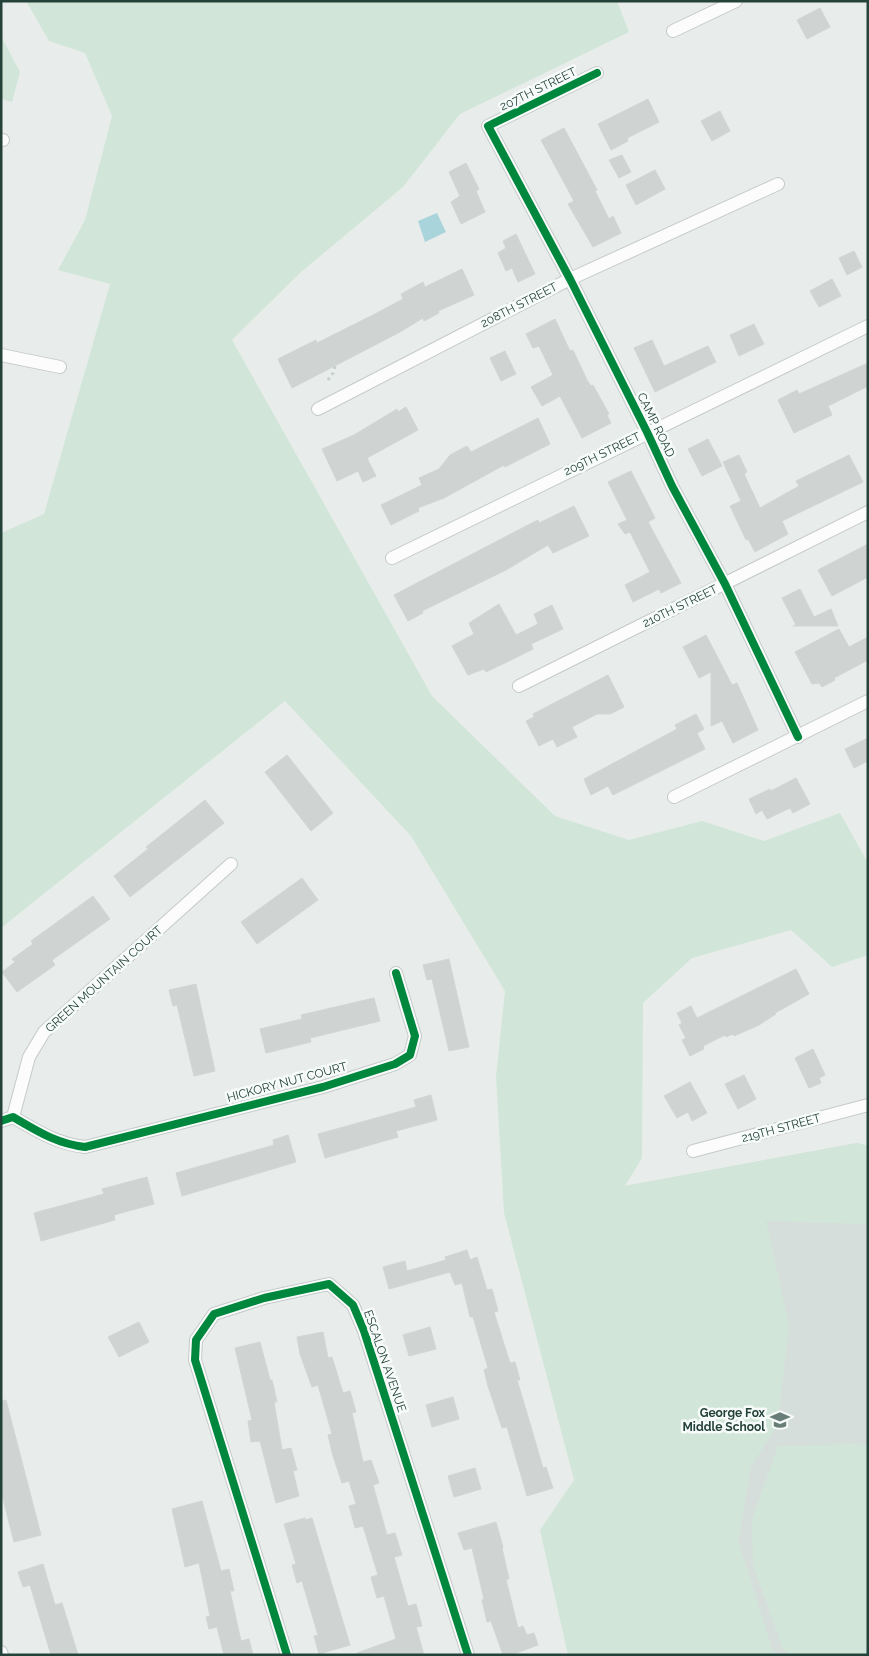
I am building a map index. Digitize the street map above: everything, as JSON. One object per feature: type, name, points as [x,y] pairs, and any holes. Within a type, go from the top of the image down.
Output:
[{"type":"street","points":[[673,31],[736,1]]},
{"type":"street","name":"207TH STREET","points":[[488,126],[597,73]]},
{"type":"street","name":"CAMP ROAD","points":[[488,126],[570,279],[648,432],[672,486],[725,584],[798,737]]},
{"type":"street","name":"208TH STREET","points":[[318,409],[570,279],[778,184]]},
{"type":"street","name":"209TH STREET","points":[[392,558],[868,326]]},
{"type":"street","points":[[1,355],[60,367]]},
{"type":"street","name":"210TH STREET","points":[[519,686],[868,512]]},
{"type":"street","points":[[674,797],[868,701]]},
{"type":"street","name":"GREEN MOUNTAIN COURT","points":[[7,1119],[29,1057],[44,1032],[231,864]]},
{"type":"street","name":"HICKORY NUT COURT","points":[[7,1119],[51,1139],[68,1145],[85,1147],[323,1087],[395,1064],[410,1055],[415,1036],[396,973]]},
{"type":"street","name":"219TH STREET","points":[[693,1151],[868,1105]]},
{"type":"street","name":"ESCALON AVENUE","points":[[287,1655],[195,1360],[196,1340],[214,1314],[264,1298],[329,1284],[353,1305],[364,1331],[468,1655]]},
{"type":"path","points":[[328,380],[334,373],[335,366]]},
{"type":"shaded area","name":"George Fox Middle School","points":[[857,1143],[868,1146],[868,1655],[759,1655],[625,1186]]},
{"type":"green space","points":[[26,1],[617,1],[629,32],[460,114],[403,187],[301,272],[232,340],[432,696],[555,816],[629,840],[702,821],[764,841],[840,813],[868,863],[868,955],[832,967],[791,930],[692,958],[643,1003],[642,1158],[625,1186],[857,1143],[868,1146],[868,1224],[766,1221],[789,1326],[777,1426],[751,1466],[738,1541],[774,1655],[568,1655],[540,1530],[574,1480],[504,1213],[496,1077],[505,991],[411,836],[285,701],[1,928],[1,533],[44,514],[110,284],[58,270],[85,220],[112,116],[85,53],[49,41]]},
{"type":"green space","points":[[1,36],[20,72],[12,102],[1,99]]},
{"type":"green space","points":[[857,1444],[868,1446],[868,1655],[790,1655],[783,1649],[753,1564],[752,1520],[778,1446]]},
{"type":"water","points":[[437,213],[446,232],[425,242],[418,221]]},
{"type":"building","points":[[820,8],[830,27],[807,39],[797,20]]},
{"type":"building","points":[[648,99],[659,122],[627,138],[628,141],[611,150],[598,124]]},
{"type":"building","points":[[720,111],[730,131],[712,141],[701,121]]},
{"type":"building","points":[[564,128],[597,190],[595,191],[609,219],[613,216],[621,233],[593,247],[568,204],[574,201],[541,140]]},
{"type":"building","points":[[622,155],[631,172],[619,178],[609,160]]},
{"type":"building","points":[[466,163],[479,189],[476,191],[485,212],[461,224],[451,202],[460,196],[449,172]]},
{"type":"building","points":[[655,170],[665,189],[636,205],[626,185]]},
{"type":"building","points":[[516,234],[535,274],[518,282],[512,268],[506,271],[498,253],[506,248],[503,241]]},
{"type":"building","points":[[854,251],[862,267],[847,275],[839,258]]},
{"type":"building","points":[[462,269],[474,295],[438,311],[439,313],[424,321],[423,318],[400,332],[292,388],[278,359],[316,340],[317,343],[375,314],[403,299],[401,294],[423,282],[425,287]]},
{"type":"building","points":[[832,279],[841,296],[819,307],[810,291]]},
{"type":"building","points":[[555,319],[570,351],[573,350],[587,380],[591,386],[593,385],[609,414],[607,415],[611,423],[582,438],[560,396],[542,406],[531,387],[553,375],[539,346],[533,348],[526,334]]},
{"type":"building","points":[[754,324],[764,344],[739,356],[730,335]]},
{"type":"building","points":[[652,340],[664,366],[708,346],[716,362],[655,392],[634,348]]},
{"type":"building","points":[[505,351],[516,374],[501,381],[490,358]]},
{"type":"building","points":[[868,363],[868,386],[828,406],[832,415],[794,433],[778,400],[797,390],[799,394]]},
{"type":"building","points":[[406,407],[418,430],[367,458],[376,476],[363,482],[358,471],[337,481],[322,449],[354,435],[397,409],[398,412]]},
{"type":"building","points":[[538,418],[550,444],[505,467],[504,465],[444,498],[418,508],[419,511],[391,525],[381,505],[422,485],[419,478],[439,469],[450,455],[467,446],[471,452]]},
{"type":"building","points":[[708,439],[722,466],[702,476],[688,449]]},
{"type":"building","points":[[739,455],[747,472],[744,474],[760,508],[799,486],[796,481],[849,455],[863,482],[782,521],[788,534],[755,552],[748,539],[746,540],[730,506],[741,501],[723,462]]},
{"type":"building","points":[[631,471],[655,518],[648,522],[681,583],[661,593],[659,589],[633,602],[625,585],[650,572],[630,532],[625,534],[618,524],[627,520],[608,482]]},
{"type":"building","points":[[574,506],[589,536],[553,553],[548,545],[506,570],[422,611],[423,613],[408,621],[394,595],[538,520],[539,523]]},
{"type":"building","points":[[868,544],[868,577],[832,596],[818,570]]},
{"type":"building","points":[[800,589],[814,617],[831,609],[838,626],[793,626],[796,625],[782,598]]},
{"type":"building","points":[[499,604],[516,635],[538,624],[534,614],[552,605],[563,629],[531,644],[533,649],[509,661],[486,672],[484,669],[468,675],[452,646],[474,634],[469,623]]},
{"type":"building","points":[[839,629],[849,647],[868,637],[868,660],[834,678],[835,680],[822,687],[819,683],[812,684],[795,652]]},
{"type":"building","points":[[706,635],[732,685],[737,683],[758,730],[733,743],[722,721],[711,726],[711,672],[699,678],[683,647]]},
{"type":"building","points":[[608,675],[624,707],[610,714],[597,714],[572,727],[577,737],[557,747],[553,739],[539,746],[526,721],[534,717],[533,714]]},
{"type":"building","points":[[696,714],[704,729],[697,733],[705,749],[613,795],[608,786],[591,795],[584,779],[677,729],[675,725]]},
{"type":"building","points":[[868,738],[868,761],[854,768],[845,749]]},
{"type":"building","points":[[287,755],[333,813],[311,831],[265,772]]},
{"type":"building","points":[[796,778],[810,804],[793,813],[790,808],[767,819],[762,810],[756,814],[749,799],[770,789],[771,791]]},
{"type":"building","points":[[205,800],[224,823],[130,897],[114,876],[148,849],[146,847]]},
{"type":"building","points":[[302,878],[318,900],[257,944],[241,922]]},
{"type":"building","points":[[93,896],[110,919],[52,960],[55,965],[17,992],[2,972],[15,962],[12,959],[33,944],[31,941]]},
{"type":"building","points":[[449,959],[469,1047],[449,1051],[432,979],[427,980],[423,965]]},
{"type":"building","points":[[796,969],[809,994],[775,1013],[759,1025],[734,1036],[733,1034],[726,1037],[725,1035],[703,1046],[704,1049],[690,1056],[682,1040],[686,1038],[679,1025],[682,1023],[677,1013],[691,1006],[697,1018]]},
{"type":"building","points":[[196,984],[215,1071],[194,1076],[177,1005],[173,1006],[169,990]]},
{"type":"building","points":[[374,998],[380,1021],[310,1038],[311,1042],[266,1053],[260,1029],[302,1019],[301,1015]]},
{"type":"building","points":[[813,1049],[825,1075],[819,1078],[821,1083],[809,1088],[795,1058]]},
{"type":"building","points":[[744,1075],[756,1099],[738,1109],[725,1084]]},
{"type":"building","points":[[690,1082],[707,1113],[692,1121],[688,1112],[677,1118],[664,1096]]},
{"type":"building","points":[[431,1095],[437,1120],[396,1131],[398,1137],[325,1158],[318,1134],[416,1107],[414,1100]]},
{"type":"building","points":[[288,1135],[296,1162],[182,1196],[176,1173],[274,1145],[273,1140]]},
{"type":"building","points":[[147,1177],[154,1204],[114,1215],[115,1220],[41,1241],[34,1213],[104,1194],[102,1189]]},
{"type":"building","points":[[467,1250],[470,1260],[477,1257],[487,1290],[492,1289],[498,1311],[494,1312],[510,1363],[515,1362],[520,1380],[517,1380],[543,1468],[546,1467],[553,1488],[527,1496],[507,1427],[502,1428],[488,1386],[484,1370],[488,1368],[473,1317],[470,1317],[462,1283],[455,1285],[450,1272],[389,1289],[383,1267],[405,1261],[407,1271],[446,1260],[445,1257]]},
{"type":"building","points":[[139,1322],[149,1342],[119,1357],[108,1337]]},
{"type":"building","points":[[430,1327],[436,1349],[409,1356],[403,1335]]},
{"type":"building","points":[[323,1332],[328,1358],[332,1357],[343,1393],[350,1391],[356,1412],[352,1413],[363,1462],[371,1460],[379,1483],[373,1485],[387,1535],[395,1533],[402,1555],[394,1557],[408,1606],[416,1604],[422,1626],[416,1627],[424,1655],[357,1655],[357,1653],[396,1639],[384,1596],[377,1598],[371,1577],[378,1575],[363,1526],[355,1528],[349,1506],[356,1504],[349,1481],[342,1483],[333,1456],[328,1435],[332,1434],[318,1385],[312,1387],[300,1354],[297,1337]]},
{"type":"building","points":[[260,1342],[277,1402],[274,1402],[282,1450],[291,1448],[297,1470],[293,1471],[299,1496],[276,1503],[260,1441],[251,1442],[248,1421],[252,1420],[235,1348]]},
{"type":"building","points":[[453,1397],[459,1419],[432,1427],[426,1405]]},
{"type":"building","points":[[6,1400],[41,1535],[14,1542],[1,1491],[1,1401]]},
{"type":"building","points":[[475,1468],[481,1489],[454,1497],[448,1476]]},
{"type":"building","points":[[202,1501],[221,1571],[229,1569],[234,1591],[230,1591],[241,1641],[249,1639],[253,1655],[224,1655],[217,1627],[209,1629],[206,1617],[210,1616],[199,1563],[185,1567],[172,1509]]},
{"type":"building","points":[[305,1518],[305,1520],[312,1518],[350,1645],[319,1654],[314,1636],[318,1635],[302,1581],[297,1583],[292,1565],[296,1564],[284,1524]]},
{"type":"building","points":[[496,1522],[509,1579],[506,1579],[518,1628],[523,1626],[527,1635],[534,1633],[538,1645],[511,1655],[503,1655],[491,1621],[487,1622],[482,1600],[484,1599],[472,1548],[464,1550],[458,1533]]},
{"type":"building","points":[[43,1564],[55,1605],[62,1603],[78,1655],[51,1655],[30,1585],[23,1587],[18,1572]]},
{"type":"cycle path","points":[[597,73],[488,126],[570,279],[672,486],[725,584],[798,737]]},
{"type":"cycle path","points":[[1,1121],[13,1117],[56,1140],[85,1147],[323,1087],[395,1064],[410,1055],[415,1036],[396,973]]},
{"type":"cycle path","points":[[287,1655],[195,1360],[196,1340],[214,1314],[264,1298],[329,1284],[353,1305],[364,1331],[468,1655]]},
{"type":"place","name":"George Fox Middle School","points":[[780,1420]]}]
